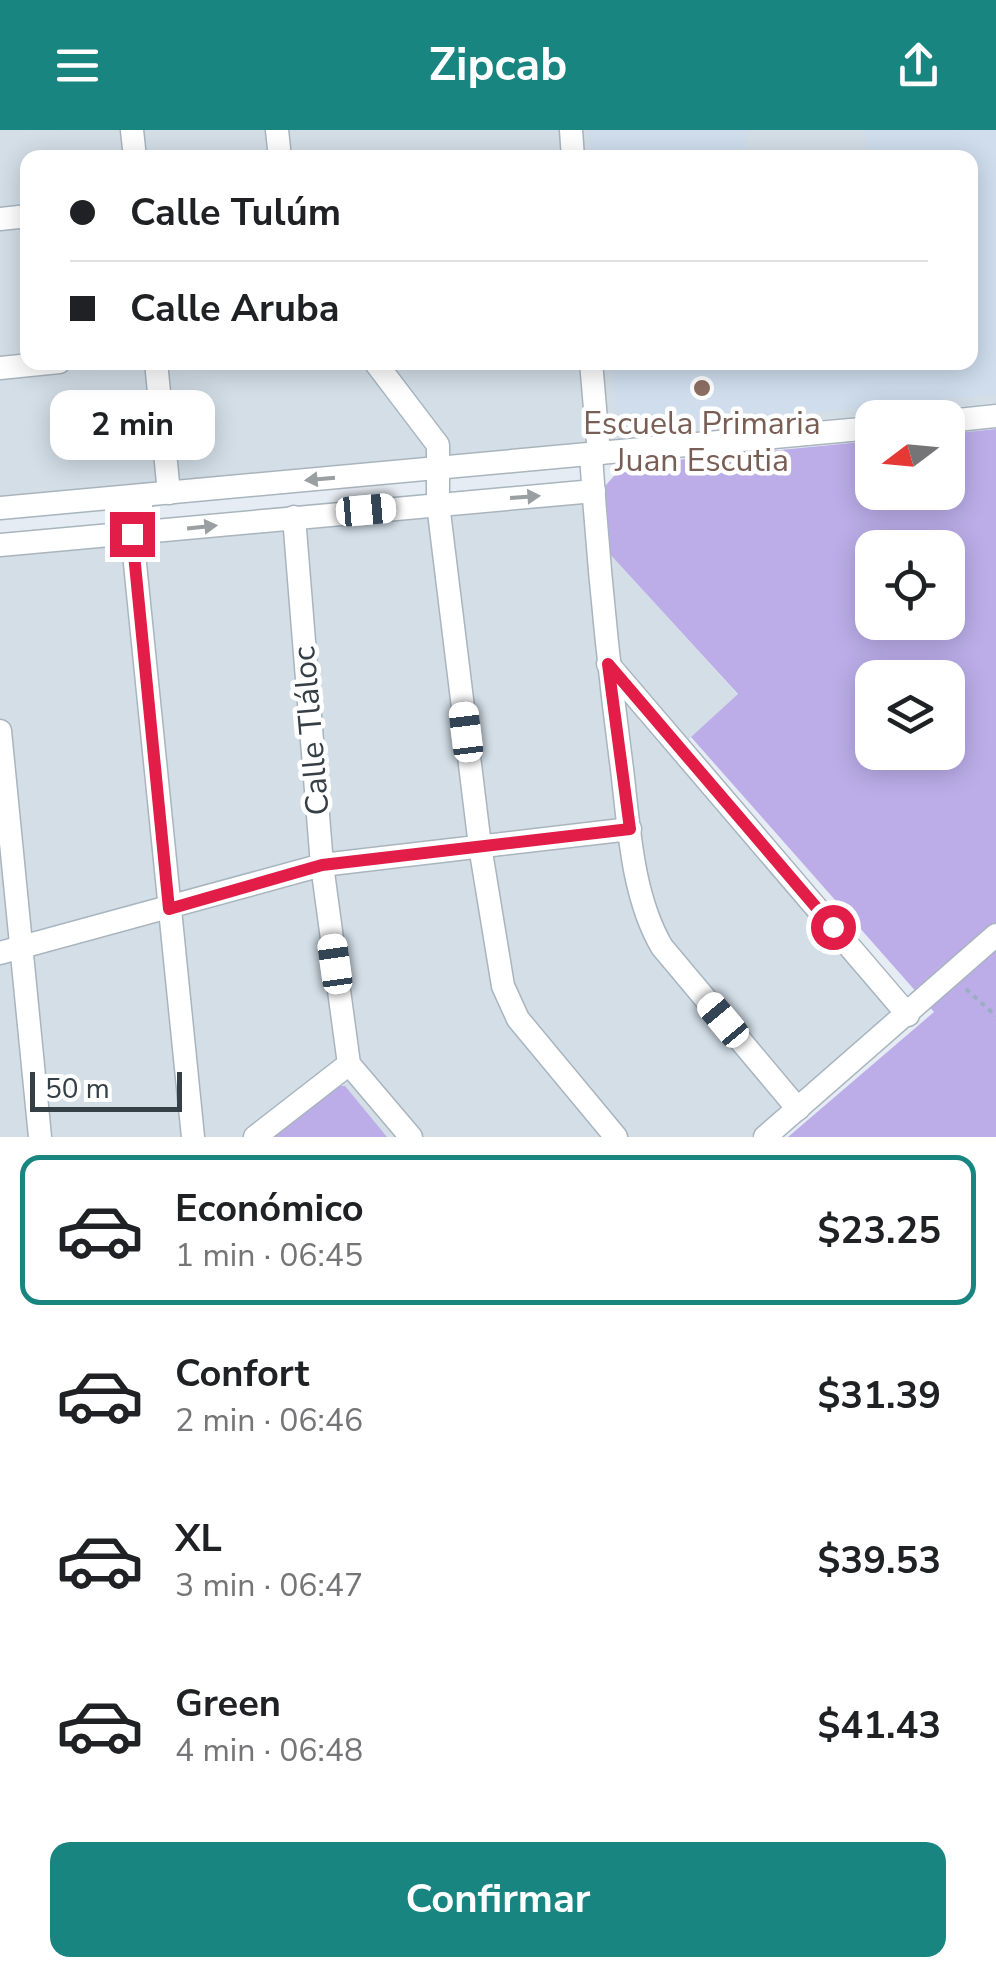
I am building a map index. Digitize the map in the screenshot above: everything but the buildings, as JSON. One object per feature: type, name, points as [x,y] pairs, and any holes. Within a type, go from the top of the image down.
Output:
[{"type":"street","points":[[157,370],[169,493]]},
{"type":"street","points":[[382,370],[436,439],[440,468],[438,504],[480,846],[498,967],[508,1003],[616,1137]]},
{"type":"street","points":[[591,370],[594,492],[608,664],[644,905],[662,948],[798,1108]]},
{"type":"street","points":[[965,419],[996,416]]},
{"type":"street","points":[[0,508],[855,430]]},
{"type":"street","points":[[0,545],[594,492]]},
{"type":"street","points":[[144,495],[132,534],[193,1137]]},
{"type":"street","name":"Calle Tláloc","points":[[294,517],[322,865],[349,1064]]},
{"type":"street","points":[[608,664],[908,1015]]},
{"type":"street","points":[[0,731],[10,952],[40,1137]]},
{"type":"street","points":[[10,952],[322,865],[630,829]]},
{"type":"street","points":[[765,1137],[996,935]]},
{"type":"street","points":[[254,1137],[349,1064],[411,1137]]},
{"type":"path","points":[[952,974],[996,1016]]},
{"type":"shaded area","points":[[0,130],[996,130],[996,403],[965,406],[965,400],[855,400],[855,417],[0,499]]},
{"type":"shaded area","points":[[589,130],[745,130],[746,150],[591,150]]},
{"type":"shaded area","points":[[865,130],[996,130],[996,394],[936,400],[855,400],[855,408],[619,432],[613,370],[978,370],[978,150],[866,150]]},
{"type":"shaded area","points":[[996,429],[996,1137],[788,1137],[934,1012],[691,737],[738,694],[609,553],[605,486],[624,465],[855,443],[855,510],[965,510],[965,432]]},
{"type":"shaded area","points":[[581,499],[587,528],[738,695],[673,753],[892,1011],[751,1137],[0,1137],[0,556]]},
{"type":"shaded area","points":[[333,1086],[345,1086],[387,1137],[272,1137]]},
{"type":"place","name":"Escuela Primaria Juan Escutia","points":[[702,388]]},
{"type":"route","points":[[132,534],[169,909],[322,865],[630,829],[608,664],[833,927]]}]
